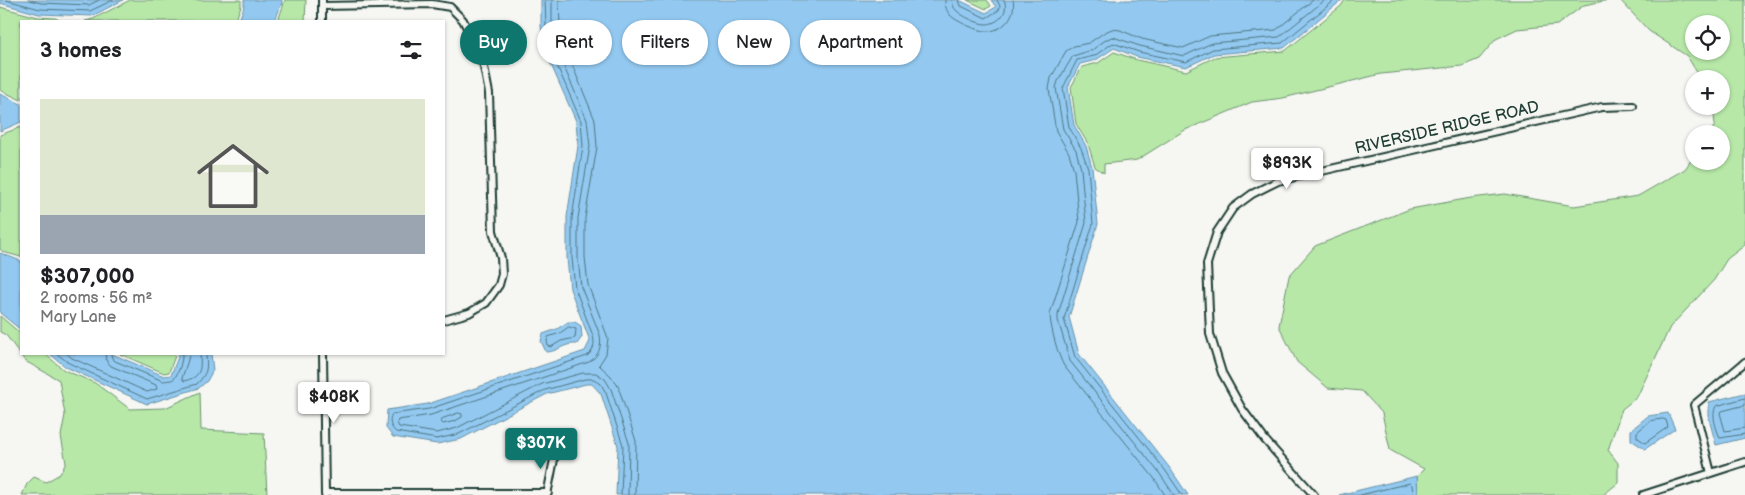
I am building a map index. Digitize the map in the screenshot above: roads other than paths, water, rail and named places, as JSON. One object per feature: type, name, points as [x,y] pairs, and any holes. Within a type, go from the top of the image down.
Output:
[{"type":"street","points":[[322,20],[322,3],[414,3],[450,7],[462,20],[482,58],[489,93],[493,232],[501,258],[502,274],[499,285],[486,303],[469,313],[445,320]]},
{"type":"street","name":"RIVERSIDE RIDGE ROAD","points":[[1311,493],[1265,440],[1242,409],[1222,373],[1210,334],[1207,264],[1217,232],[1233,208],[1252,194],[1278,181],[1602,107],[1633,106]]},
{"type":"street","points":[[323,355],[325,494],[548,494],[556,449]]},
{"type":"street","points":[[1711,473],[1694,405],[1745,362]]},
{"type":"street","points":[[1643,495],[1745,462]]},
{"type":"water","points":[[0,0],[123,0],[92,16],[39,14],[0,3]]},
{"type":"water","points":[[244,0],[282,0],[275,20],[239,20]]},
{"type":"water","points":[[541,0],[959,0],[986,13],[996,7],[991,0],[1342,0],[1284,48],[1214,54],[1186,67],[1137,57],[1114,48],[1096,60],[1080,64],[1068,87],[1074,125],[1086,146],[1092,167],[1098,224],[1069,317],[1079,354],[1169,467],[1188,495],[616,495],[618,446],[601,394],[592,384],[547,394],[461,439],[437,444],[393,437],[386,428],[387,410],[428,404],[585,351],[590,341],[570,289],[567,258],[567,217],[578,146],[576,121],[551,65],[612,65],[612,20],[541,20]]},
{"type":"water","points":[[0,94],[20,104],[20,122],[0,131]]},
{"type":"water","points":[[0,253],[20,261],[20,329],[0,313]]},
{"type":"water","points":[[568,322],[575,322],[581,326],[582,337],[577,344],[546,352],[541,341],[543,334],[557,329]]},
{"type":"water","points":[[51,355],[114,355],[164,376],[171,375],[177,355],[211,355],[213,370],[207,381],[199,388],[147,404],[66,367]]},
{"type":"water","points":[[1745,393],[1745,438],[1716,445],[1709,419],[1709,402]]},
{"type":"water","points":[[1668,413],[1675,429],[1645,449],[1631,440],[1631,430],[1648,416]]},
{"type":"water","points":[[1417,476],[1418,495],[1339,495]]}]
